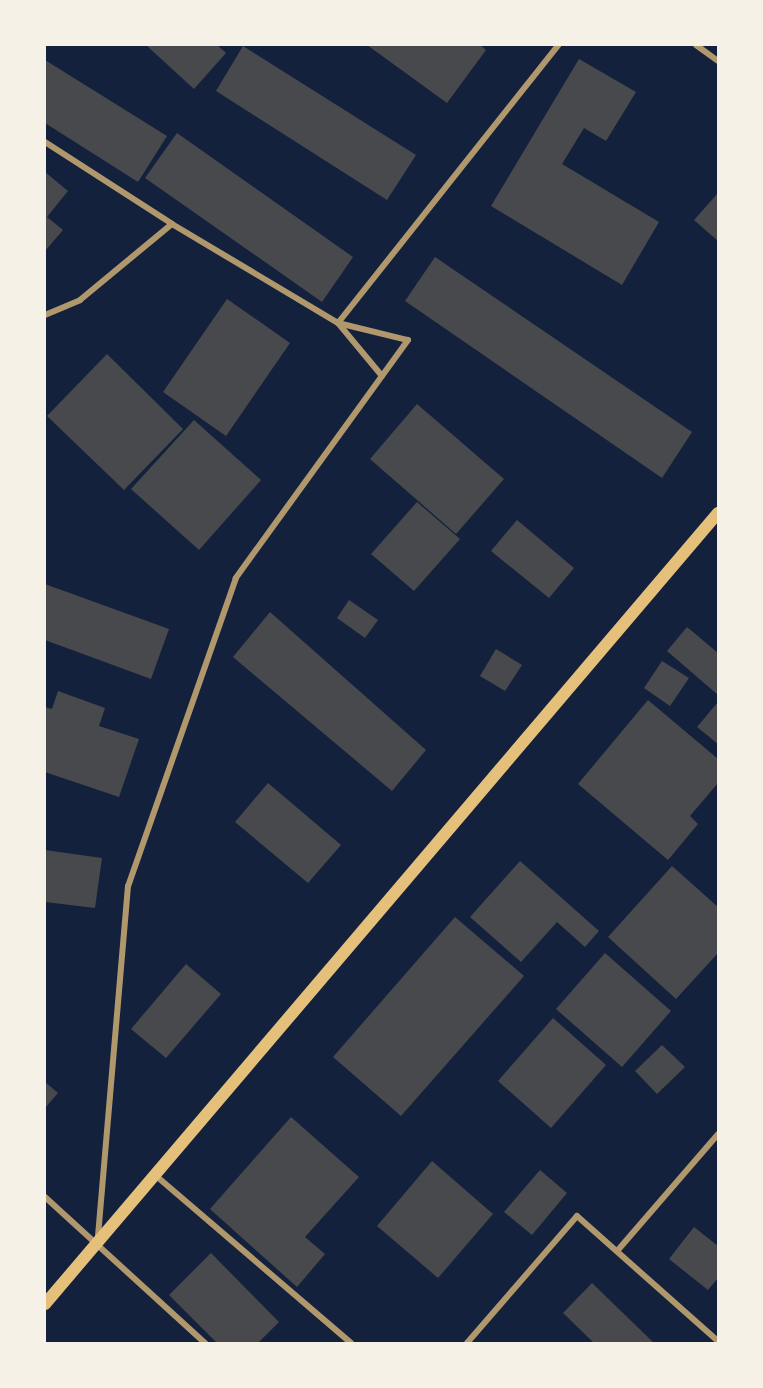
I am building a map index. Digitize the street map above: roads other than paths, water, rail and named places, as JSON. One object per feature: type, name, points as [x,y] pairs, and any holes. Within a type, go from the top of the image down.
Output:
[{"type":"main road","points":[[45,1304],[718,513]]},
{"type":"street","points":[[338,323],[558,45]]},
{"type":"street","points":[[696,45],[718,62]]},
{"type":"street","points":[[45,142],[172,224],[338,323],[408,340],[236,578],[128,886],[98,1242]]},
{"type":"street","points":[[45,315],[80,300],[172,224]]},
{"type":"street","points":[[338,323],[382,376]]},
{"type":"street","points":[[618,1250],[718,1134]]},
{"type":"street","points":[[155,1174],[351,1343]]},
{"type":"street","points":[[45,1197],[98,1242],[205,1343]]},
{"type":"street","points":[[467,1343],[577,1216],[718,1341]]}]
